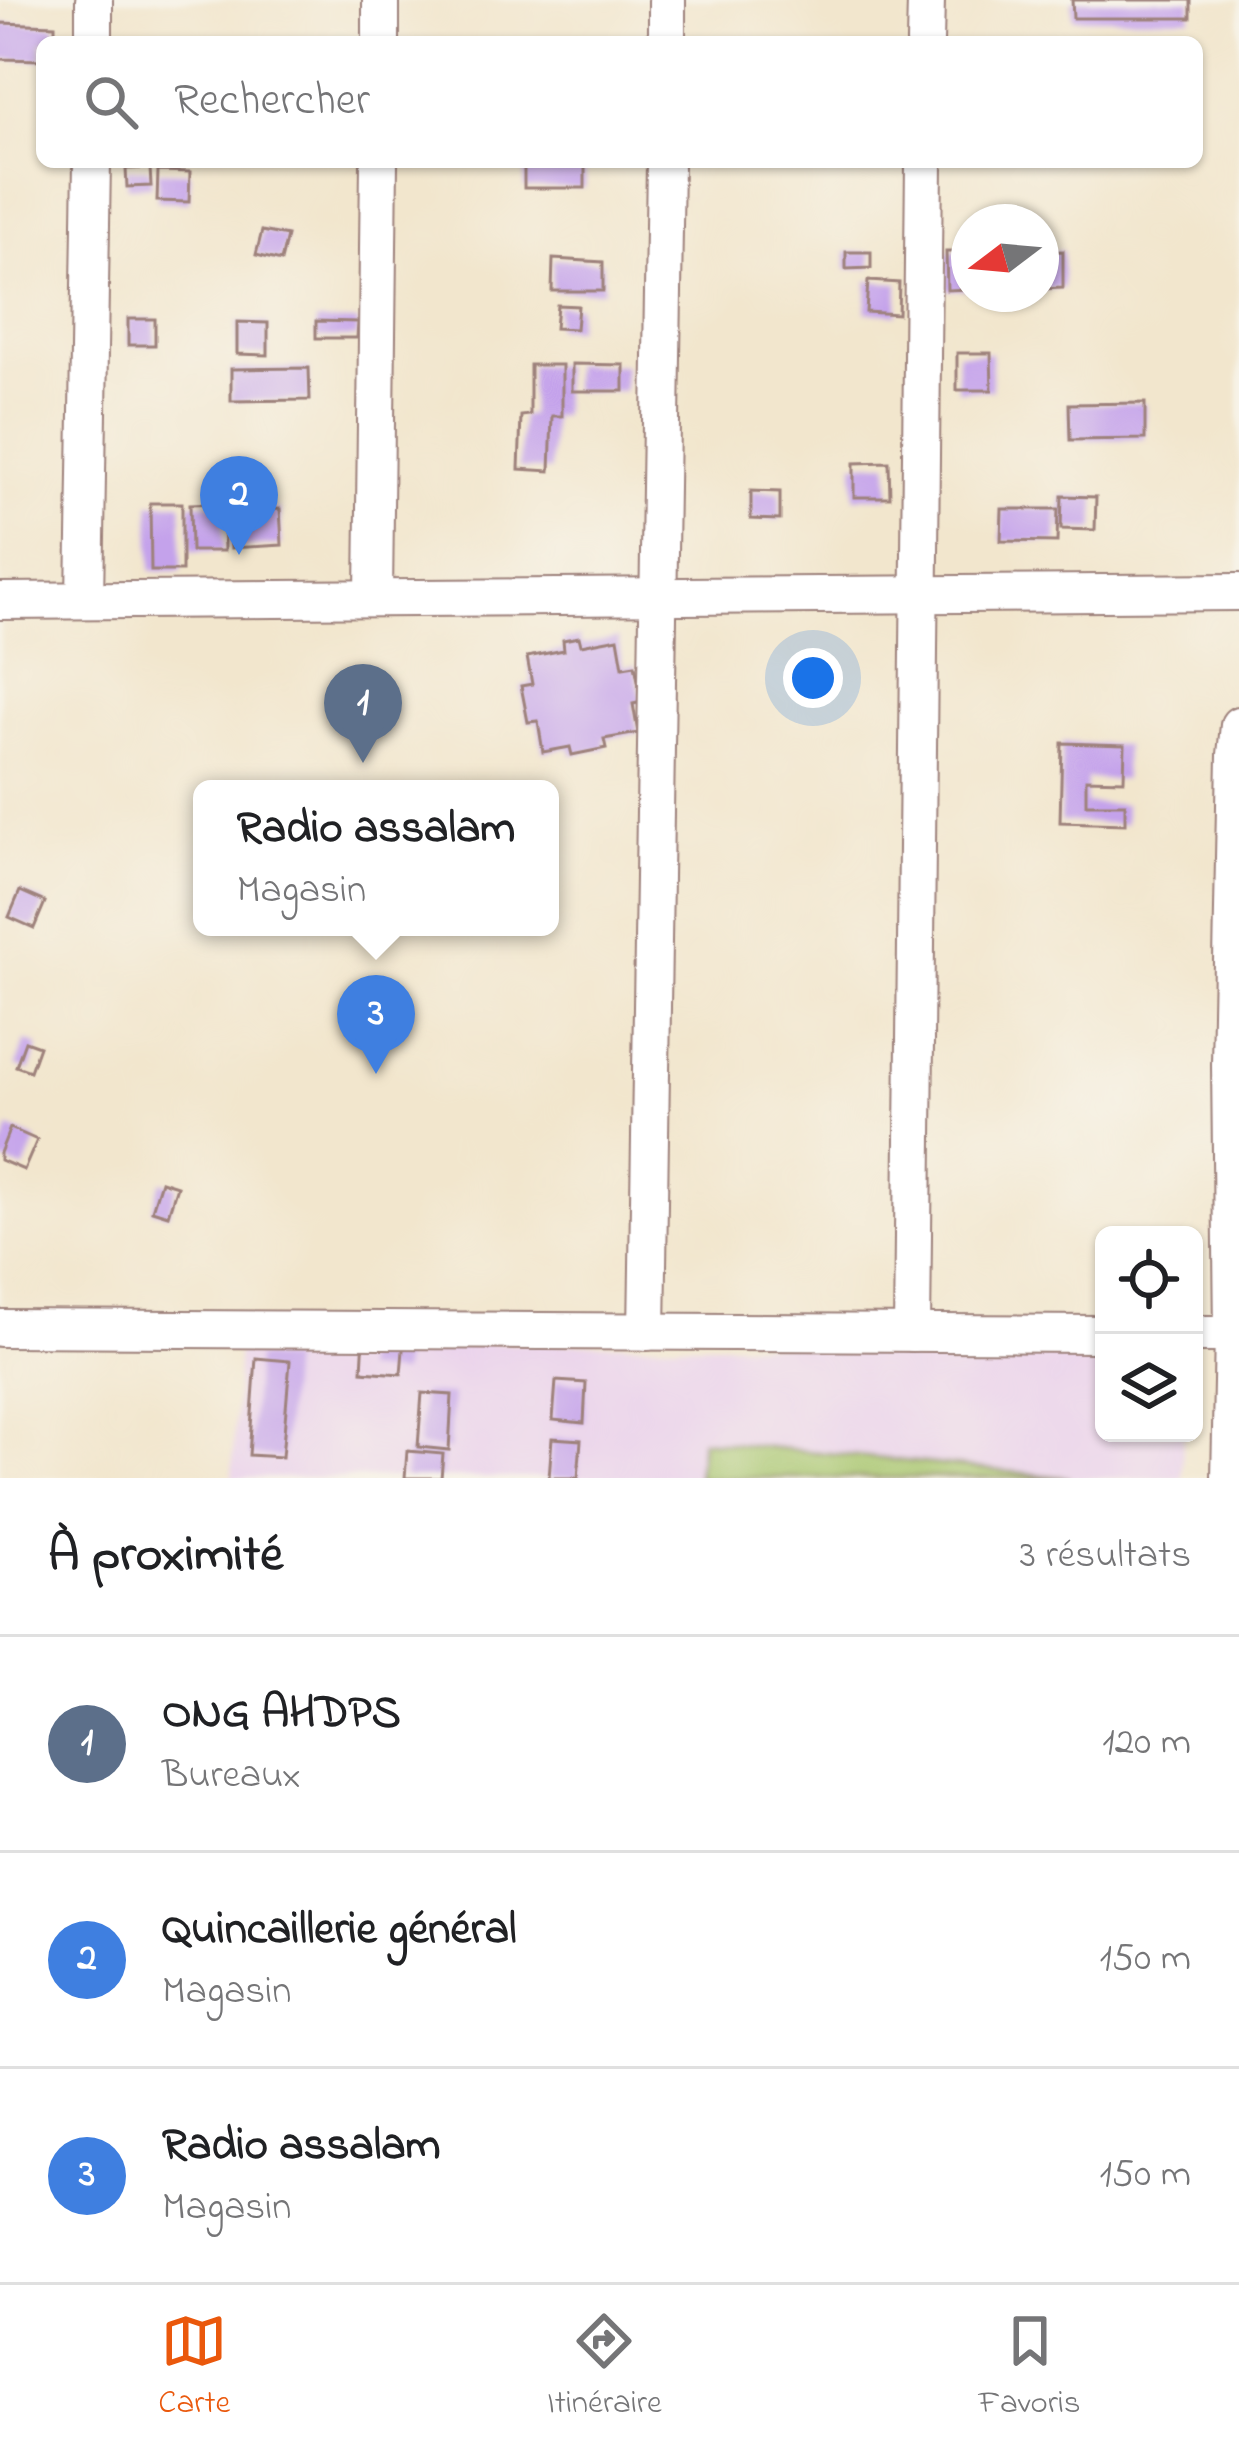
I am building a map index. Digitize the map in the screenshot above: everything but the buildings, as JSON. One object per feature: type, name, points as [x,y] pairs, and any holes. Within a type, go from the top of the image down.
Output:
[{"type":"street","points":[[94,0],[94,36]]},
{"type":"street","points":[[381,0],[381,36]]},
{"type":"street","points":[[667,0],[667,36]]},
{"type":"street","points":[[926,0],[926,36]]},
{"type":"street","points":[[85,601],[92,168]]},
{"type":"street","points":[[374,596],[379,168]]},
{"type":"street","points":[[647,1332],[665,168]]},
{"type":"street","points":[[912,1333],[924,168]]},
{"type":"street","points":[[0,601],[1239,592]]},
{"type":"street","points":[[1230,1478],[1236,1334],[1239,725]]},
{"type":"street","points":[[0,1328],[1095,1334]]},
{"type":"street","points":[[1203,1334],[1236,1334]]},
{"type":"shaded area","points":[[238,1342],[1095,1346],[1095,1442],[1183,1442],[1182,1478],[232,1478]]},
{"type":"green space","points":[[701,1440],[1070,1478],[697,1478]]},
{"type":"place","name":"Quincaillerie général","points":[[239,555]]},
{"type":"place","name":"ONG AHDPS","points":[[363,763]]},
{"type":"place","name":"Radio assalam","points":[[376,1074]]}]
